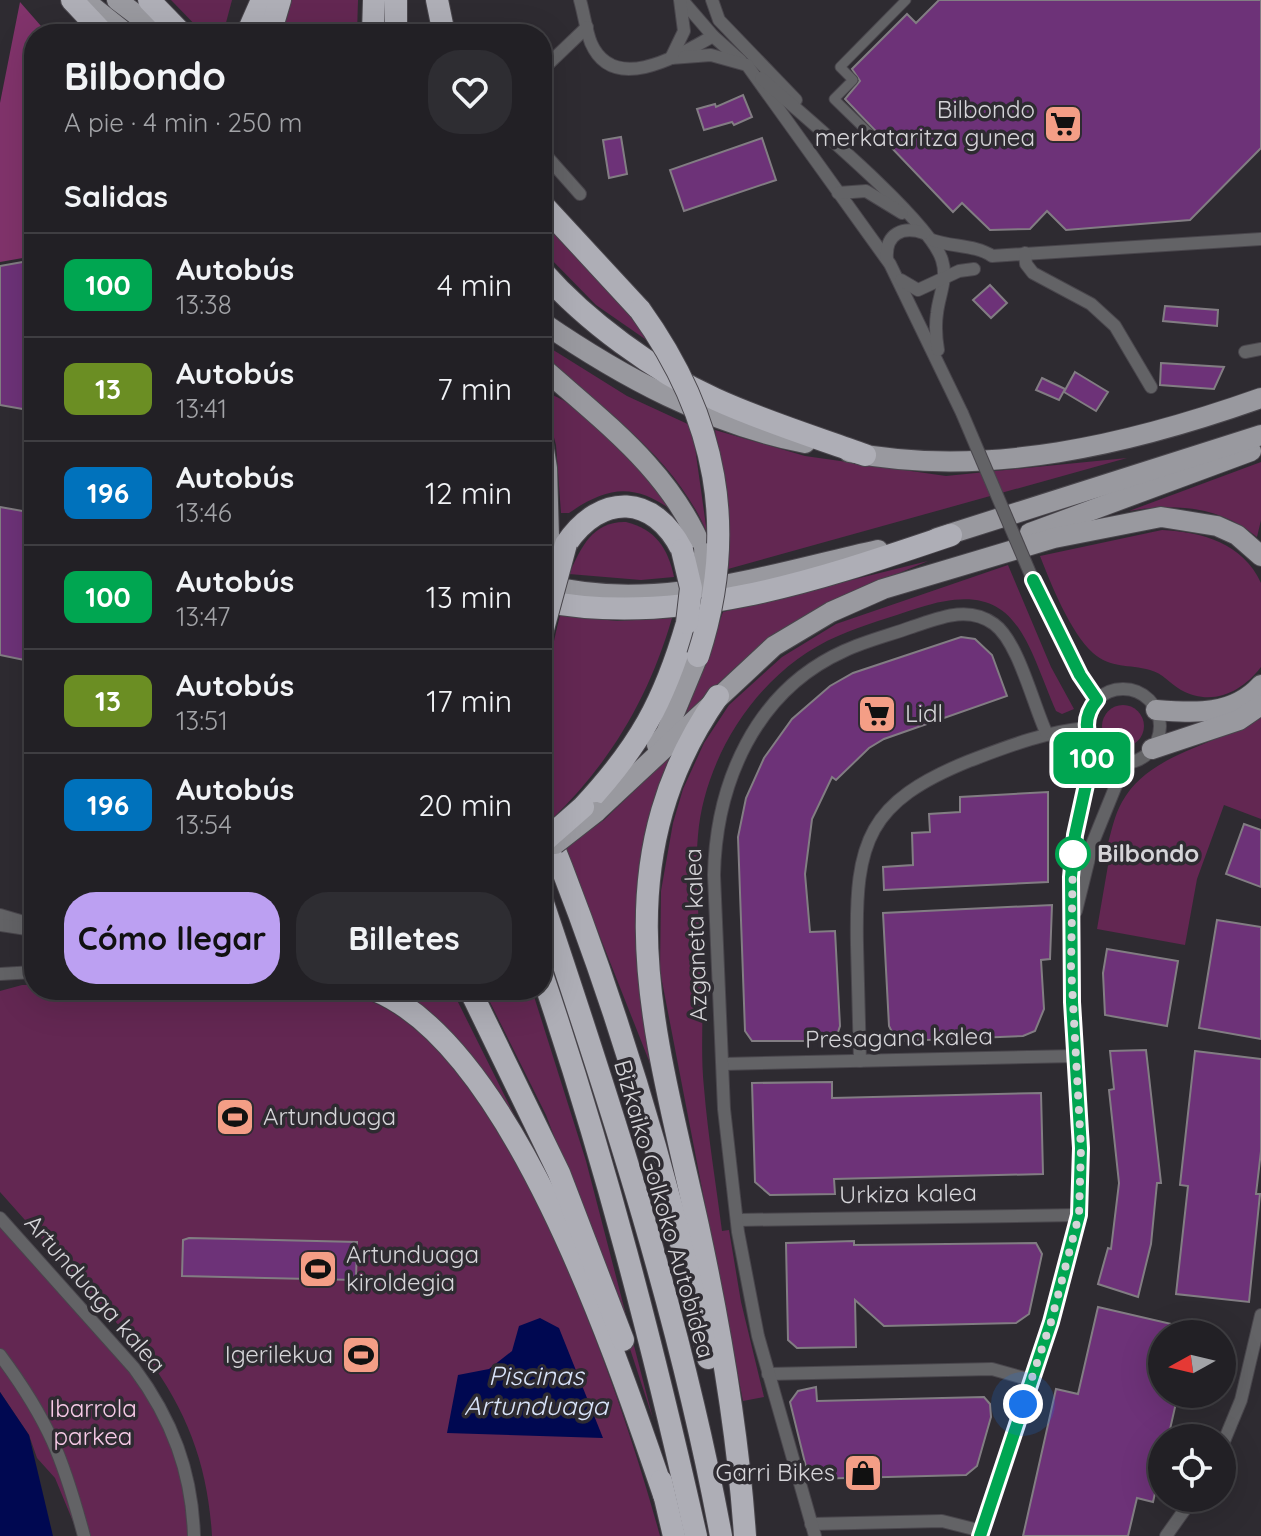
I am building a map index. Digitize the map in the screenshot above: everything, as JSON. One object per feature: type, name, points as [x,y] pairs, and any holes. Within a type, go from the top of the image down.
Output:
[{"type":"highway","points":[[72,0],[95,24]]},
{"type":"highway","points":[[149,0],[172,24]]},
{"type":"highway","points":[[243,24],[249,0]]},
{"type":"highway","points":[[251,24],[262,0]]},
{"type":"highway","points":[[273,24],[280,0]]},
{"type":"highway","points":[[373,24],[374,0]]},
{"type":"highway","points":[[396,0],[396,24]]},
{"type":"highway","points":[[428,0],[431,24]]},
{"type":"highway","points":[[437,0],[442,24]]},
{"type":"highway","points":[[552,215],[640,310],[668,349],[687,385],[708,447],[716,515],[717,579],[698,656]]},
{"type":"highway","points":[[552,283],[618,339],[713,398],[865,455]]},
{"type":"highway","points":[[552,575],[558,540],[602,509],[628,506],[659,518],[693,552],[687,623],[670,675],[638,741],[590,809],[552,836]]},
{"type":"highway","points":[[552,602],[617,610],[695,604],[861,565],[951,535]]},
{"type":"highway","points":[[718,696],[692,737],[660,819],[647,889],[645,946],[658,1048],[729,1388],[744,1536]]},
{"type":"highway","points":[[552,844],[609,995],[665,1179],[719,1406],[744,1536]]},
{"type":"highway","name":"Bizkaiko Golkoko Autobidea","points":[[552,930],[600,1074],[661,1284],[721,1536]]},
{"type":"highway","points":[[395,1000],[448,1042],[493,1106],[532,1172],[605,1330],[664,1495]]},
{"type":"highway","points":[[475,1000],[559,1173],[606,1288],[637,1384],[674,1536]]},
{"type":"highway","name":"Bizkaiko Golkoko Autobidea","points":[[551,1000],[580,1085],[632,1265],[696,1536]]},
{"type":"main road","points":[[84,0],[114,24]]},
{"type":"main road","points":[[115,0],[140,24]]},
{"type":"main road","points":[[115,0],[148,24]]},
{"type":"main road","points":[[552,328],[671,399],[791,440],[865,455],[945,461],[1092,447],[1165,429],[1261,398]]},
{"type":"main road","points":[[552,376],[644,459],[670,487],[689,516],[693,552],[707,591],[698,656],[666,733],[638,770]]},
{"type":"main road","points":[[552,586],[609,595],[673,594],[951,535],[1261,435]]},
{"type":"main road","points":[[552,845],[764,654],[800,629],[857,600],[1261,447]]},
{"type":"main road","points":[[552,501],[558,540],[552,570]]},
{"type":"main road","points":[[929,574],[1054,538],[1161,517],[1217,526],[1237,535],[1261,556]]},
{"type":"main road","points":[[1156,710],[1224,710],[1241,702],[1261,685]]},
{"type":"main road","points":[[1152,749],[1239,720],[1261,705]]},
{"type":"street","points":[[580,0],[592,45],[612,65],[640,69],[671,58],[713,36]]},
{"type":"street","points":[[671,58],[684,31],[681,0]]},
{"type":"street","points":[[681,0],[713,36],[844,153],[928,236],[942,260],[944,285],[936,316],[939,361]]},
{"type":"street","points":[[712,0],[719,20],[844,153]]},
{"type":"street","points":[[873,137],[834,99],[853,80],[840,67],[906,0]]},
{"type":"street","points":[[552,60],[587,27]]},
{"type":"street","points":[[671,58],[711,55],[747,65],[887,259],[939,361],[1033,580],[1080,675],[1097,700]]},
{"type":"street","points":[[552,162],[580,194]]},
{"type":"street","points":[[838,193],[866,191],[909,216]]},
{"type":"street","points":[[887,259],[887,244],[895,234],[911,229],[959,249],[980,248],[992,256],[1261,239]]},
{"type":"street","points":[[1025,253],[1026,264],[1033,273],[1091,304],[1115,326],[1151,387]]},
{"type":"street","points":[[897,277],[918,290],[944,285],[983,266],[992,256]]},
{"type":"street","points":[[1245,352],[1261,349]]},
{"type":"street","name":"Azganeta kalea","points":[[813,1530],[750,1301],[728,1154],[715,835],[724,791],[743,747],[789,688],[843,651],[945,616],[969,614],[985,618],[1004,634],[1046,732]]},
{"type":"street","points":[[1114,690],[1134,690],[1156,710],[1160,730],[1152,749],[1140,759],[1125,763],[1108,759],[1094,748],[1086,728],[1088,713],[1097,700],[1114,690]]},
{"type":"street","points":[[860,1061],[857,878],[873,832],[889,809],[911,790],[946,771],[1046,732],[1086,728]]},
{"type":"street","points":[[813,1530],[942,1521],[981,1533],[1057,1300],[1079,1215],[1081,1148],[1072,930],[1075,835],[1094,748]]},
{"type":"street","points":[[1072,930],[1093,842],[1125,763]]},
{"type":"street","points":[[0,915],[24,924]]},
{"type":"street","points":[[0,925],[24,927]]},
{"type":"street","points":[[0,975],[24,972]]},
{"type":"street","name":"Presagana kalea","points":[[723,1064],[1076,1056]]},
{"type":"street","name":"Urkiza kalea","points":[[737,1220],[1079,1215]]},
{"type":"street","name":"Artunduaga kalea","points":[[0,1218],[134,1368],[152,1394],[174,1435],[188,1477],[194,1536]]},
{"type":"street","points":[[1231,1424],[1241,1400],[1261,1315]]},
{"type":"street","points":[[0,1355],[43,1416],[60,1451],[84,1536]]},
{"type":"street","points":[[768,1374],[992,1369],[1031,1380]]},
{"type":"street","points":[[1166,1536],[1183,1512]]},
{"type":"green space","points":[[171,0],[232,0],[226,24],[194,24]]},
{"type":"green space","points":[[287,0],[358,0],[357,24],[281,24]]},
{"type":"green space","points":[[552,225],[613,288],[658,348],[596,305],[552,260]]},
{"type":"green space","points":[[552,349],[627,396],[692,426],[707,533],[693,506],[657,457],[552,363]]},
{"type":"green space","points":[[552,396],[577,410],[615,443],[677,514],[649,497],[623,491],[597,497],[569,513],[561,513],[552,430]]},
{"type":"green space","points":[[715,430],[805,456],[946,476],[1127,458],[728,569],[727,514]]},
{"type":"green space","points":[[1261,462],[1261,520],[1257,537],[1228,519],[1196,509],[1163,507],[1129,511]]},
{"type":"green space","points":[[626,522],[645,529],[659,541],[674,577],[641,580],[569,574],[578,554],[597,531],[605,526]]},
{"type":"green space","points":[[1162,530],[1220,542],[1244,558],[1261,583],[1261,667],[1236,690],[1215,697],[1193,695],[1155,672],[1113,664],[1100,658],[1085,644],[1069,620],[1040,556]]},
{"type":"green space","points":[[928,561],[846,596],[786,627],[747,657],[686,714],[723,612]]},
{"type":"green space","points":[[1008,565],[1051,667],[1074,709],[1062,714],[1056,711],[1035,659],[1012,619],[996,607],[976,600],[951,600],[867,625],[810,650],[762,691],[725,744],[712,774],[703,804],[697,852],[703,1073],[722,1231],[729,1230],[741,1302],[764,1397],[743,1401],[660,971],[661,891],[673,823],[683,789],[704,743],[729,705],[782,657],[836,624]]},
{"type":"green space","points":[[560,615],[617,621],[672,618],[652,675],[626,727],[592,775],[552,819],[552,651]]},
{"type":"green space","points":[[1123,705],[1138,711],[1144,726],[1138,741],[1123,747],[1108,741],[1102,726],[1108,711]]},
{"type":"green space","points":[[1261,713],[1261,819],[1224,805],[1197,879],[1185,945],[1097,929],[1111,848],[1108,843],[1120,807],[1135,785],[1168,760],[1244,725]]},
{"type":"green space","points":[[676,751],[647,844],[637,900],[639,976],[655,1076],[565,848],[604,820]]},
{"type":"green space","name":"Artunduaga kiroldegia","points":[[24,985],[24,1000],[364,1000],[412,1027],[462,1080],[508,1151],[550,1232],[618,1401],[660,1536],[212,1536],[200,1464],[174,1398],[147,1357],[0,1192],[0,991]]},
{"type":"green space","points":[[405,1000],[457,1000],[559,1205],[469,1060],[442,1024]]},
{"type":"green space","points":[[489,1000],[535,1000],[586,1161],[653,1419],[598,1251],[546,1115]]},
{"type":"green space","name":"Ibarrola parkea","points":[[0,1218],[134,1368],[168,1422],[194,1536],[79,1536],[55,1478],[37,1458],[29,1435],[0,1392]]},
{"type":"shaded area","points":[[20,2],[39,24],[24,24],[24,258],[0,262],[0,103]]},
{"type":"water","name":"Piscinas Artunduaga","points":[[540,1318],[559,1328],[603,1438],[447,1433],[458,1375],[489,1369],[512,1351],[519,1326]]},
{"type":"water","points":[[0,1392],[29,1435],[53,1536],[0,1536]]},
{"type":"building","name":"Bilbondo merkataritza gunea","points":[[939,0],[1261,0],[1261,148],[1190,220],[1066,230],[1047,211],[1030,229],[990,230],[962,203],[953,212],[845,99],[860,81],[852,69],[907,14],[916,23]]},
{"type":"building","points":[[743,95],[752,117],[734,125],[732,122],[704,130],[697,109],[715,104],[716,107]]},
{"type":"building","points":[[621,137],[627,174],[609,178],[603,140]]},
{"type":"building","points":[[762,138],[776,180],[684,211],[670,170]]},
{"type":"building","points":[[24,262],[24,409],[0,405],[0,266]]},
{"type":"building","points":[[990,285],[1007,303],[991,318],[973,300]]},
{"type":"building","points":[[1165,306],[1218,310],[1217,326],[1163,321]]},
{"type":"building","points":[[1161,363],[1224,367],[1214,389],[1160,385]]},
{"type":"building","points":[[1075,372],[1108,392],[1096,411],[1064,392]]},
{"type":"building","points":[[1042,378],[1065,389],[1059,400],[1036,390]]},
{"type":"building","points":[[0,507],[24,511],[24,660],[0,655]]},
{"type":"building","points":[[961,637],[975,639],[992,655],[1007,696],[884,739],[869,748],[836,780],[832,777],[812,819],[805,874],[810,932],[835,931],[840,1026],[837,1035],[826,1041],[752,1041],[745,1031],[738,837],[746,798],[764,758],[792,719],[830,686],[853,673]]},
{"type":"building","points":[[1048,792],[1048,882],[884,890],[883,867],[913,865],[912,833],[930,832],[929,814],[960,812],[960,797]]},
{"type":"building","points":[[1244,824],[1261,830],[1261,887],[1226,874]]},
{"type":"building","points":[[1052,905],[1050,959],[1041,960],[1044,1009],[1035,1031],[1023,1036],[902,1041],[895,1038],[889,1026],[883,913]]},
{"type":"building","points":[[1217,920],[1261,927],[1261,1039],[1199,1028]]},
{"type":"building","points":[[1107,949],[1178,961],[1167,1026],[1105,1015],[1103,973]]},
{"type":"building","points":[[1146,1050],[1161,1183],[1157,1183],[1151,1244],[1138,1297],[1098,1284],[1108,1248],[1111,1249],[1119,1183],[1109,1090],[1114,1089],[1110,1051]]},
{"type":"building","points":[[1195,1051],[1261,1059],[1261,1151],[1256,1194],[1260,1194],[1249,1302],[1176,1294],[1188,1186],[1180,1185]]},
{"type":"building","points":[[832,1082],[832,1098],[1041,1093],[1043,1174],[834,1179],[835,1194],[770,1195],[755,1182],[752,1083]]},
{"type":"building","points":[[183,1240],[357,1242],[356,1280],[182,1276]]},
{"type":"building","points":[[854,1241],[854,1245],[1036,1243],[1042,1254],[1029,1314],[1016,1323],[884,1326],[855,1300],[856,1347],[797,1348],[788,1340],[786,1243]]},
{"type":"building","points":[[1098,1307],[1154,1320],[1148,1320],[1148,1408],[1175,1408],[1171,1424],[1148,1424],[1148,1501],[1137,1498],[1128,1536],[1023,1536],[1056,1389],[1078,1394]]},
{"type":"building","points":[[816,1387],[817,1401],[984,1397],[990,1404],[991,1417],[977,1466],[966,1475],[809,1479],[790,1402],[798,1391]]},
{"type":"bus line","name":"100","points":[[980,1536],[1051,1322],[1070,1257],[1080,1197],[1080,1119],[1072,1002],[1071,877],[1075,835],[1094,748],[1087,735],[1086,720],[1097,700],[1080,675],[1033,580]]},
{"type":"place","name":"Bilbondo merkataritza gunea","points":[[1063,124]]},
{"type":"place","name":"Lidl","points":[[877,714]]},
{"type":"place","name":"Bilbondo","points":[[1073,854]]},
{"type":"place","name":"Artunduaga","points":[[235,1117]]},
{"type":"place","name":"Artunduaga kiroldegia","points":[[318,1269]]},
{"type":"place","name":"Igerilekua","points":[[361,1355]]},
{"type":"place","name":"Garri Bikes","points":[[863,1473]]},
{"type":"route","points":[[1023,1404],[1051,1322],[1079,1215],[1081,1148],[1071,966],[1073,854]]}]
